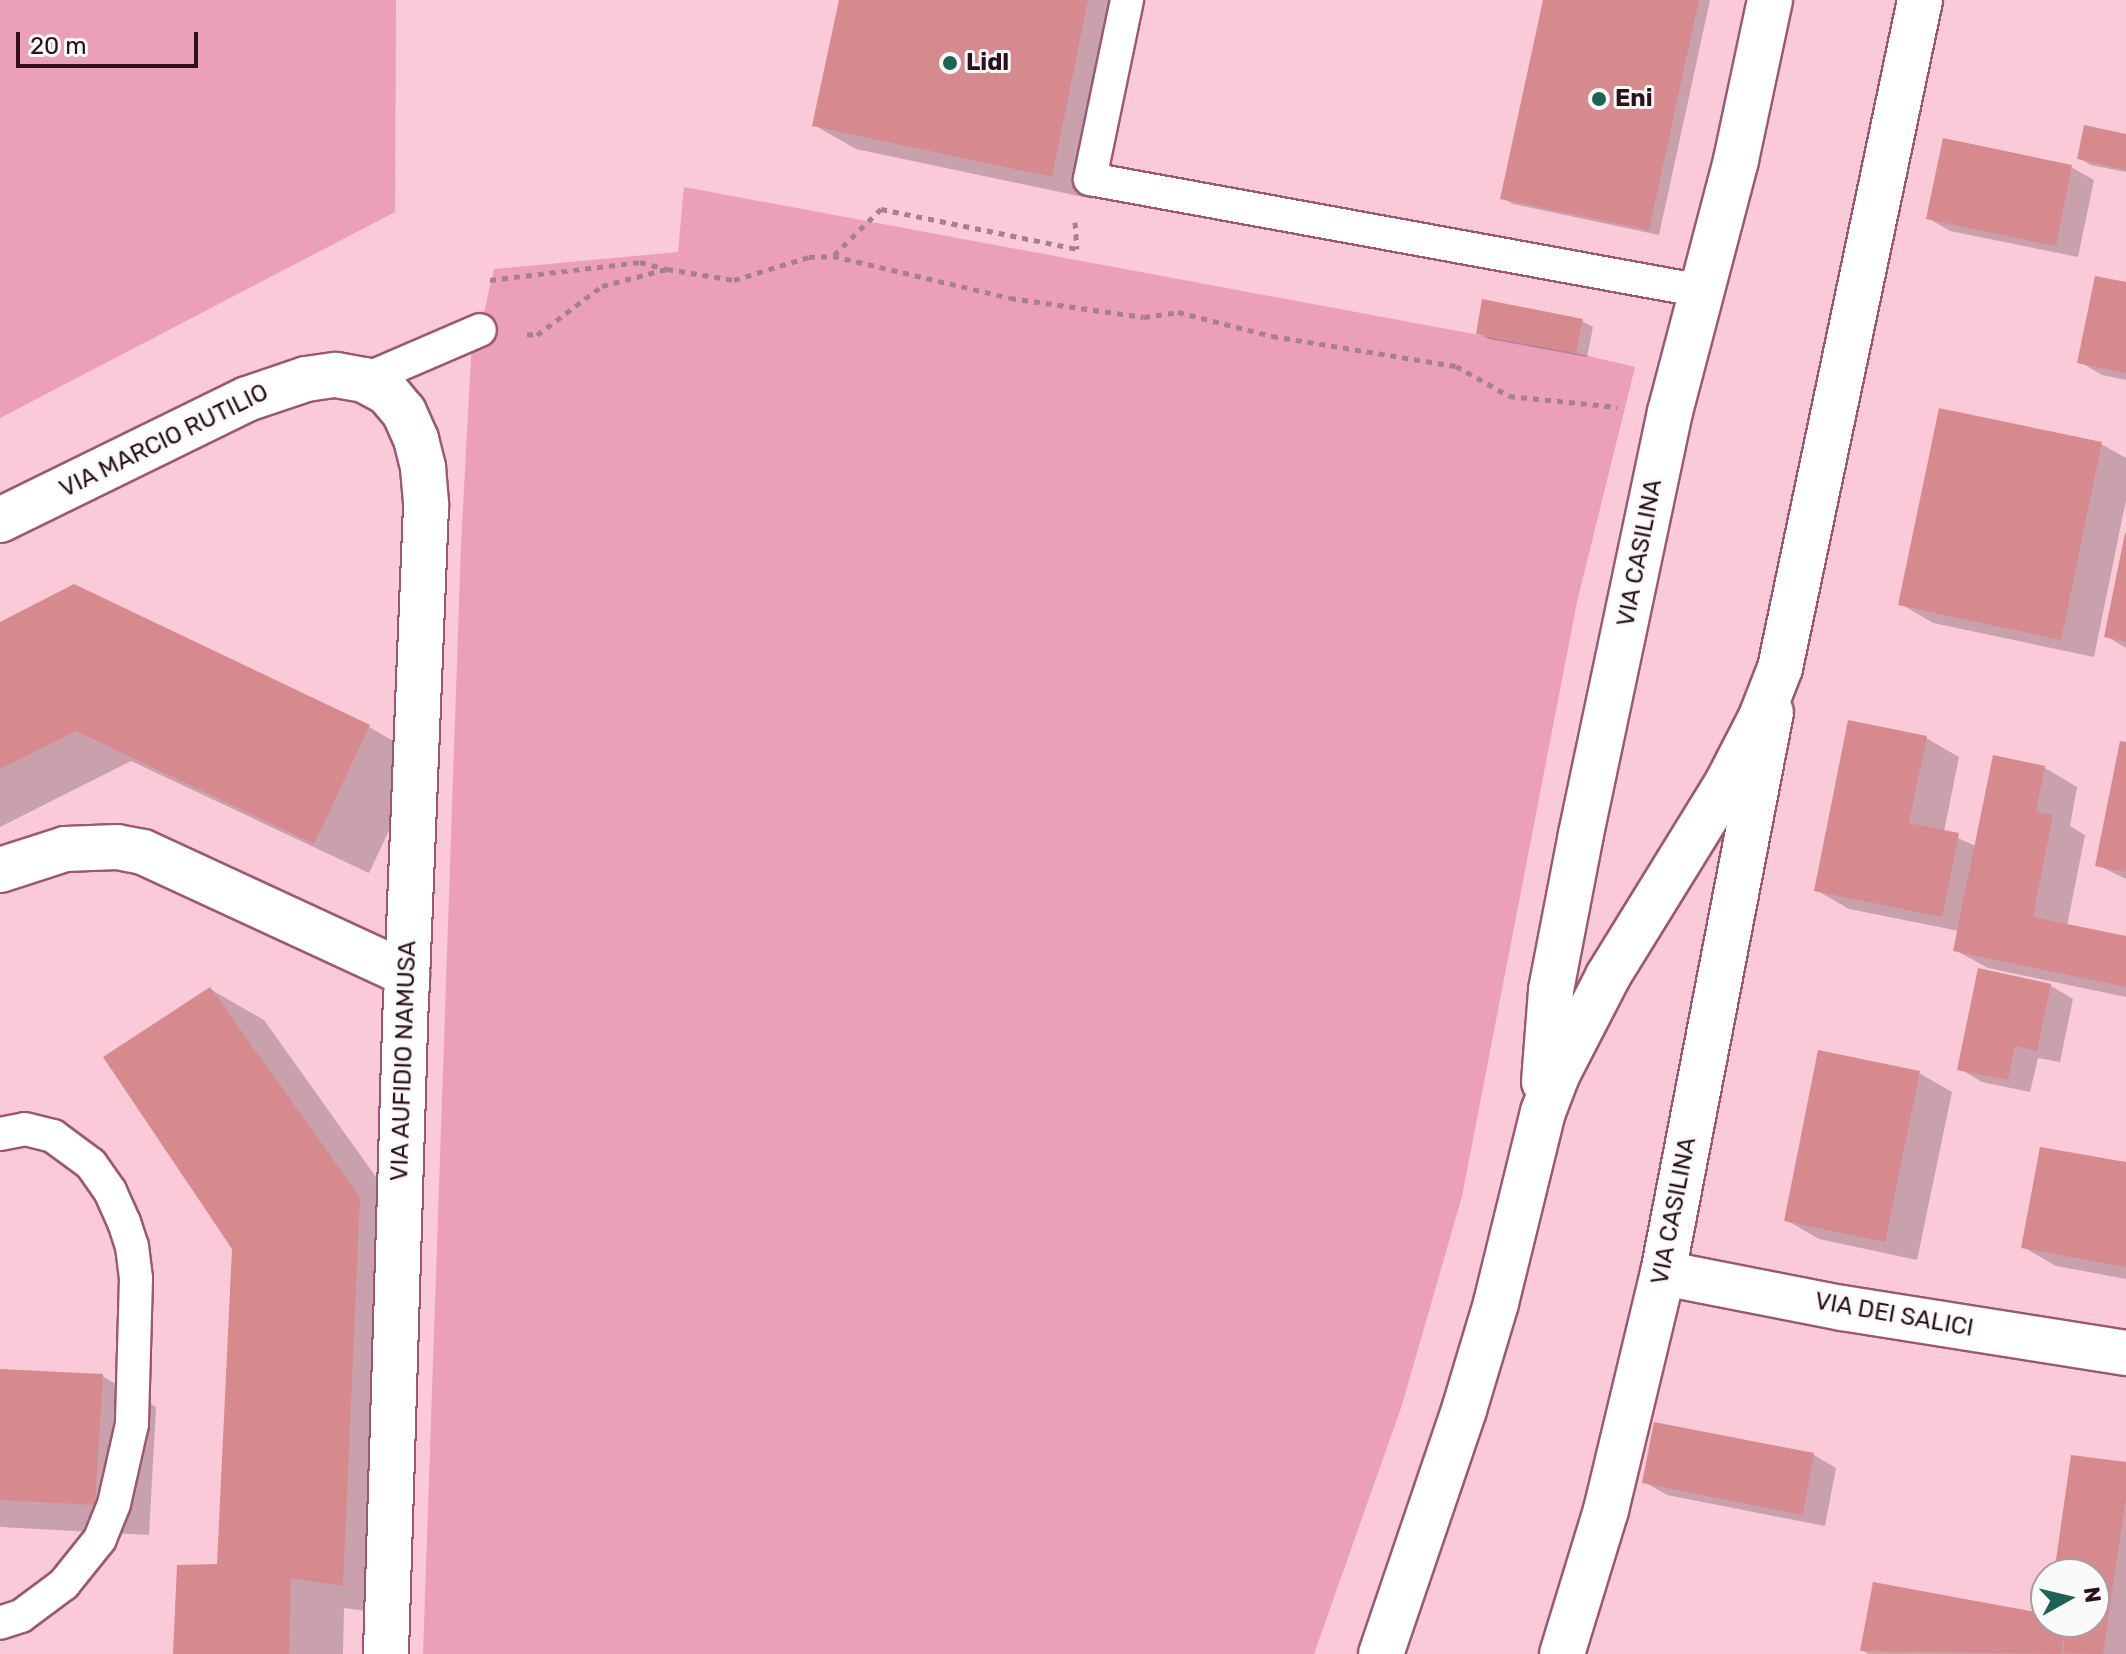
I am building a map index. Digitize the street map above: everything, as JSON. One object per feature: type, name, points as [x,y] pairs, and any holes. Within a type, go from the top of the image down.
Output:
[{"type":"street","name":"VIA CASILINA","points":[[1543,1112],[1551,990],[1670,412],[1736,160],[1770,0]]},
{"type":"street","name":"VIA CASILINA","points":[[1562,1654],[1606,1510],[1663,1273],[1780,668],[1920,0]]},
{"type":"street","name":"VIA MARCIO RUTILIO","points":[[0,520],[275,387],[336,375],[364,380]]},
{"type":"street","name":"VIA AUFIDIO NAMUSA","points":[[364,380],[387,392],[404,412],[423,468],[426,506],[407,974],[386,1654]]},
{"type":"street","name":"VIA CASILINA","points":[[1381,1654],[1482,1351],[1543,1112],[1582,1022],[1727,783],[1761,717],[1780,668]]},
{"type":"street","points":[[0,870],[65,849],[104,847],[143,852],[407,974]]},
{"type":"street","name":"VIA DEI SALICI","points":[[1663,1273],[1842,1308],[2126,1353]]},
{"type":"lane","points":[[1127,0],[1090,179],[1702,291]]},
{"type":"lane","points":[[364,380],[480,330]]},
{"type":"lane","points":[[0,1134],[25,1129],[53,1136],[91,1164],[110,1191],[124,1222],[132,1246],[136,1293],[132,1424],[126,1460],[105,1527],[83,1564],[64,1584],[21,1616],[0,1623]]},
{"type":"path","points":[[833,256],[881,209],[1077,249]]},
{"type":"path","points":[[480,330],[473,290],[480,280],[514,280],[640,262],[734,280],[809,257],[833,256],[1010,298],[1144,317],[1178,312],[1272,336],[1456,366],[1509,396],[1670,412]]},
{"type":"path","points":[[537,335],[602,286],[667,269]]},
{"type":"shaded area","points":[[0,0],[396,0],[395,212],[0,418]]},
{"type":"shaded area","points":[[684,187],[1576,353],[1635,367],[1577,602],[1462,1196],[1402,1405],[1314,1654],[423,1654],[461,545],[472,340],[480,330],[494,269],[678,252]]},
{"type":"building","name":"Lidl","points":[[839,0],[1088,0],[1052,177],[812,126]]},
{"type":"building","name":"Eni","points":[[1543,0],[1699,0],[1649,230],[1500,199]]},
{"type":"building","points":[[2084,125],[2126,134],[2126,170],[2077,159]]},
{"type":"building","points":[[1943,138],[2072,165],[2056,246],[1926,219]]},
{"type":"building","points":[[2095,276],[2126,282],[2126,373],[2077,363]]},
{"type":"building","points":[[1482,299],[1583,319],[1576,353],[1476,334]]},
{"type":"building","points":[[1939,408],[2102,442],[2061,640],[1898,605]]},
{"type":"building","points":[[2126,533],[2126,642],[2104,637]]},
{"type":"building","points":[[74,584],[370,725],[314,844],[76,731],[0,769],[0,622]]},
{"type":"building","points":[[1848,720],[1927,736],[1909,823],[1959,833],[1942,917],[1814,891]]},
{"type":"building","points":[[2120,741],[2126,742],[2126,872],[2095,866]]},
{"type":"building","points":[[1993,755],[2045,766],[2036,812],[2053,815],[2033,917],[2126,936],[2126,987],[1953,951]]},
{"type":"building","points":[[1978,968],[2051,984],[2037,1051],[2015,1046],[2008,1080],[1957,1070]]},
{"type":"building","points":[[210,987],[360,1197],[343,1586],[291,1578],[289,1654],[173,1654],[177,1565],[217,1564],[232,1249],[103,1057]]},
{"type":"building","points":[[1818,1050],[1920,1071],[1885,1242],[1784,1221]]},
{"type":"building","points":[[2040,1147],[2126,1162],[2126,1267],[2021,1248]]},
{"type":"building","points":[[0,1369],[103,1374],[95,1505],[0,1500]]},
{"type":"building","points":[[1654,1422],[1814,1453],[1803,1515],[1642,1483]]},
{"type":"building","points":[[2071,1455],[2126,1462],[2126,1497],[2110,1606],[2110,1558],[2056,1558]]},
{"type":"building","points":[[1873,1582],[2030,1611],[2030,1638],[2064,1638],[2061,1654],[1860,1651]]},
{"type":"building","points":[[2065,1638],[2105,1638],[2103,1654],[2063,1653]]},
{"type":"place","name":"Lidl","points":[[950,63]]},
{"type":"place","name":"Eni","points":[[1599,99]]}]
